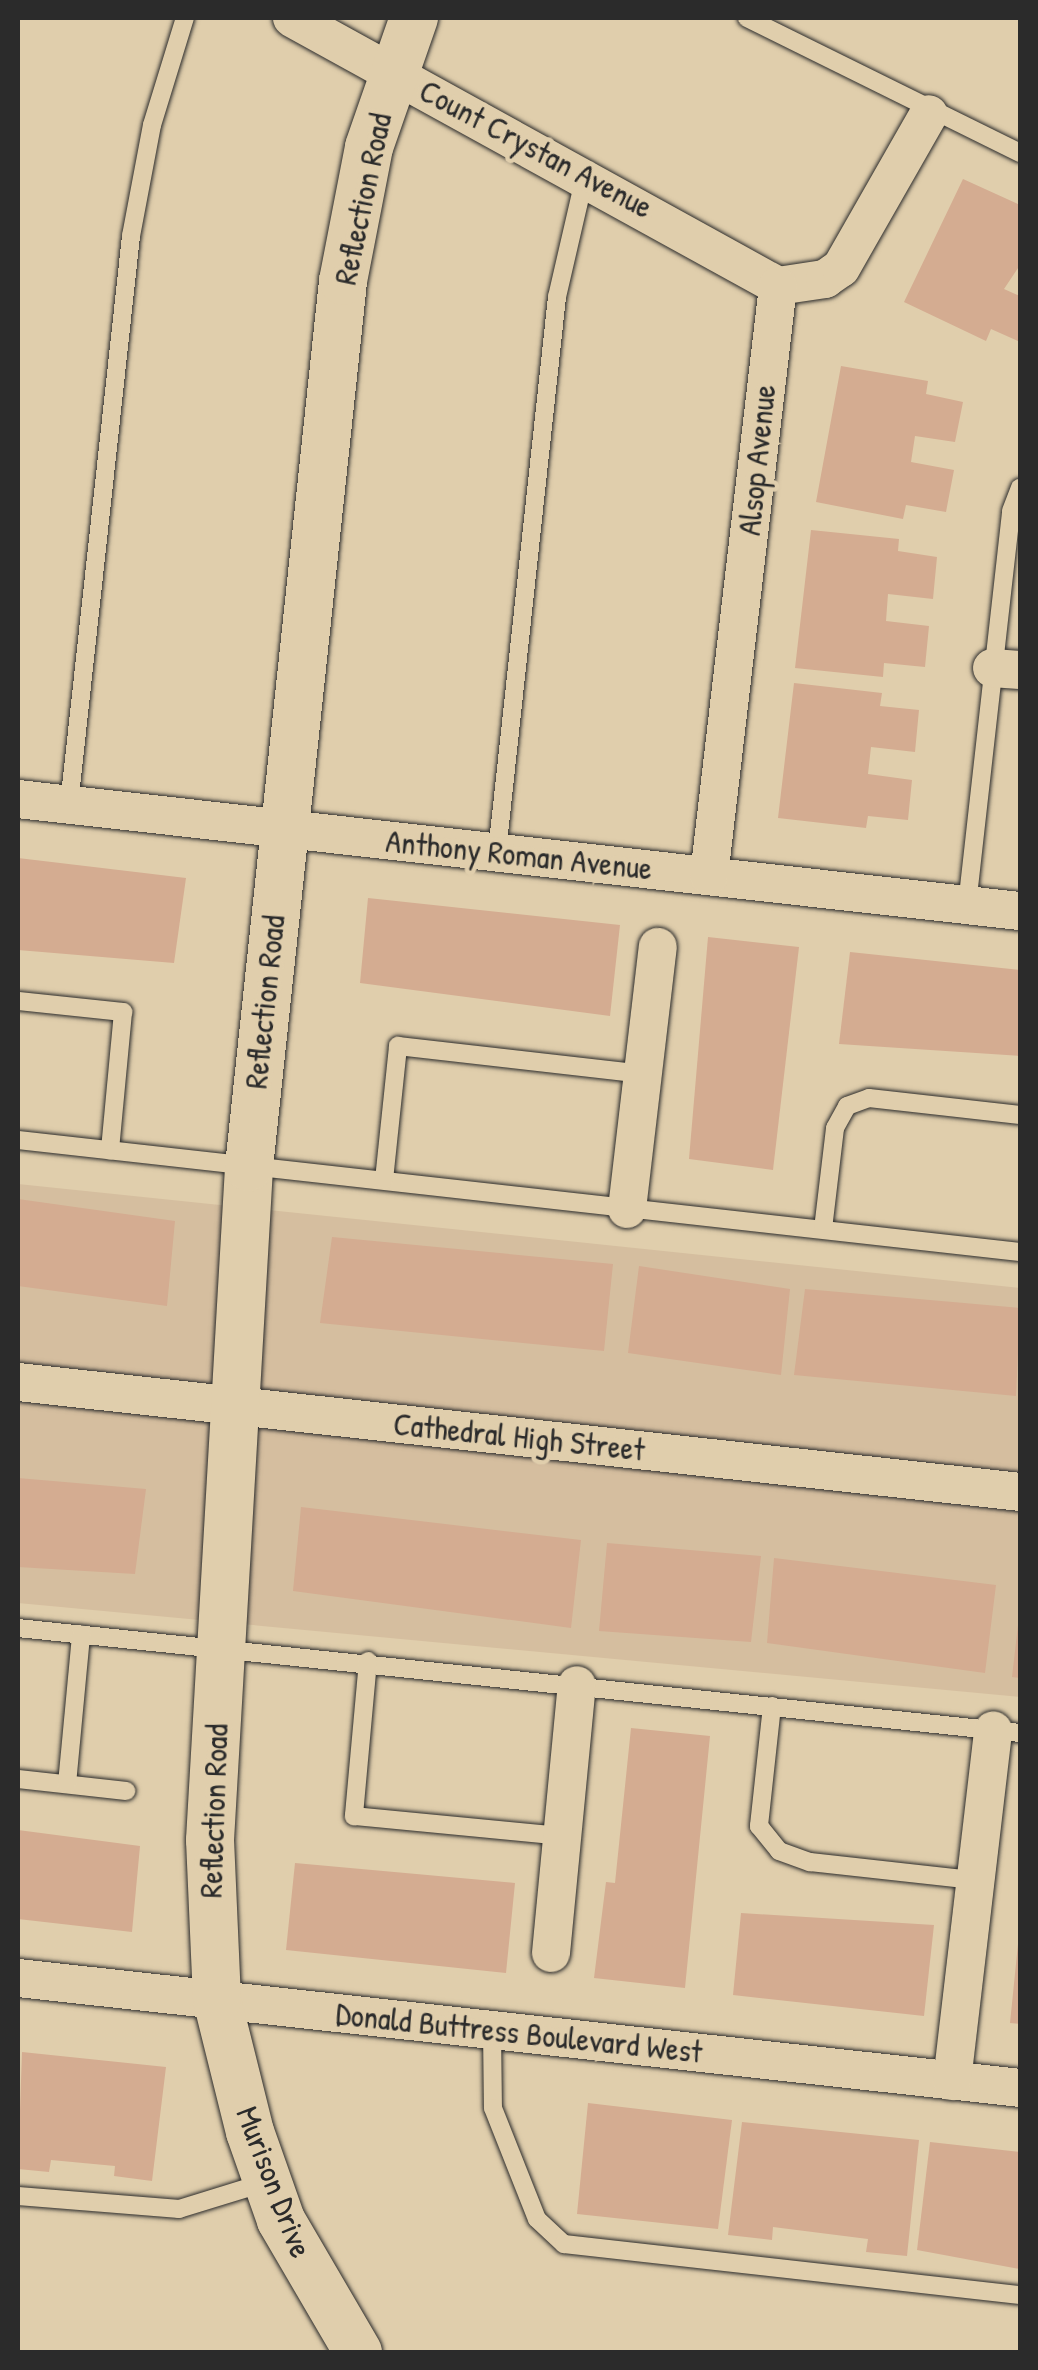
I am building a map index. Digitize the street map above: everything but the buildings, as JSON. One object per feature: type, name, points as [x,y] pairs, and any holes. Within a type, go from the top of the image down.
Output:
[{"type":"street","name":"Count Crystan Avenue","points":[[292,18],[586,176],[778,286]]},
{"type":"street","name":"Reflection Road","points":[[218,2000],[209,1899],[221,1648],[249,1167],[282,828],[342,281],[361,176],[414,18]]},
{"type":"street","points":[[778,286],[825,279],[840,268],[929,114]]},
{"type":"street","name":"Alsop Avenue","points":[[709,876],[778,286]]},
{"type":"street","name":"Anthony Roman Avenue","points":[[18,799],[1020,911]]},
{"type":"street","points":[[627,1209],[658,947]]},
{"type":"street","name":"Cathedral High Street","points":[[18,1382],[1020,1492]]},
{"type":"street","points":[[551,1953],[577,1684]]},
{"type":"street","points":[[952,2080],[974,1880],[1007,1731]]},
{"type":"street","name":"Donald Buttress Boulevard West","points":[[18,1978],[1020,2088]]},
{"type":"street","name":"Murison Drive","points":[[218,2000],[269,2182],[290,2236],[358,2352]]},
{"type":"lane","points":[[69,805],[131,236],[152,125],[185,18]]},
{"type":"lane","points":[[747,18],[929,114],[1020,153]]},
{"type":"lane","points":[[497,852],[557,297],[586,176]]},
{"type":"lane","points":[[966,905],[1006,669],[1020,488]]},
{"type":"lane","points":[[18,1001],[124,1012],[110,1150]]},
{"type":"lane","points":[[384,1180],[398,1046],[643,1074]]},
{"type":"lane","points":[[824,1229],[835,1128],[847,1106],[869,1098],[1020,1114]]},
{"type":"lane","points":[[18,1140],[1020,1252]]},
{"type":"lane","points":[[18,1628],[368,1661],[1007,1731]]},
{"type":"lane","points":[[66,1784],[81,1635]]},
{"type":"lane","points":[[368,1661],[354,1816],[562,1836]]},
{"type":"lane","points":[[772,1706],[759,1826],[779,1850],[810,1862],[974,1880]]},
{"type":"lane","points":[[18,1779],[126,1790]]},
{"type":"lane","points":[[492,2030],[493,2108],[549,2236],[588,2249],[1020,2295]]},
{"type":"lane","points":[[18,2196],[179,2209],[269,2182]]},
{"type":"shaded area","points":[[18,1184],[1020,1288],[1020,1697],[18,1603]]}]
